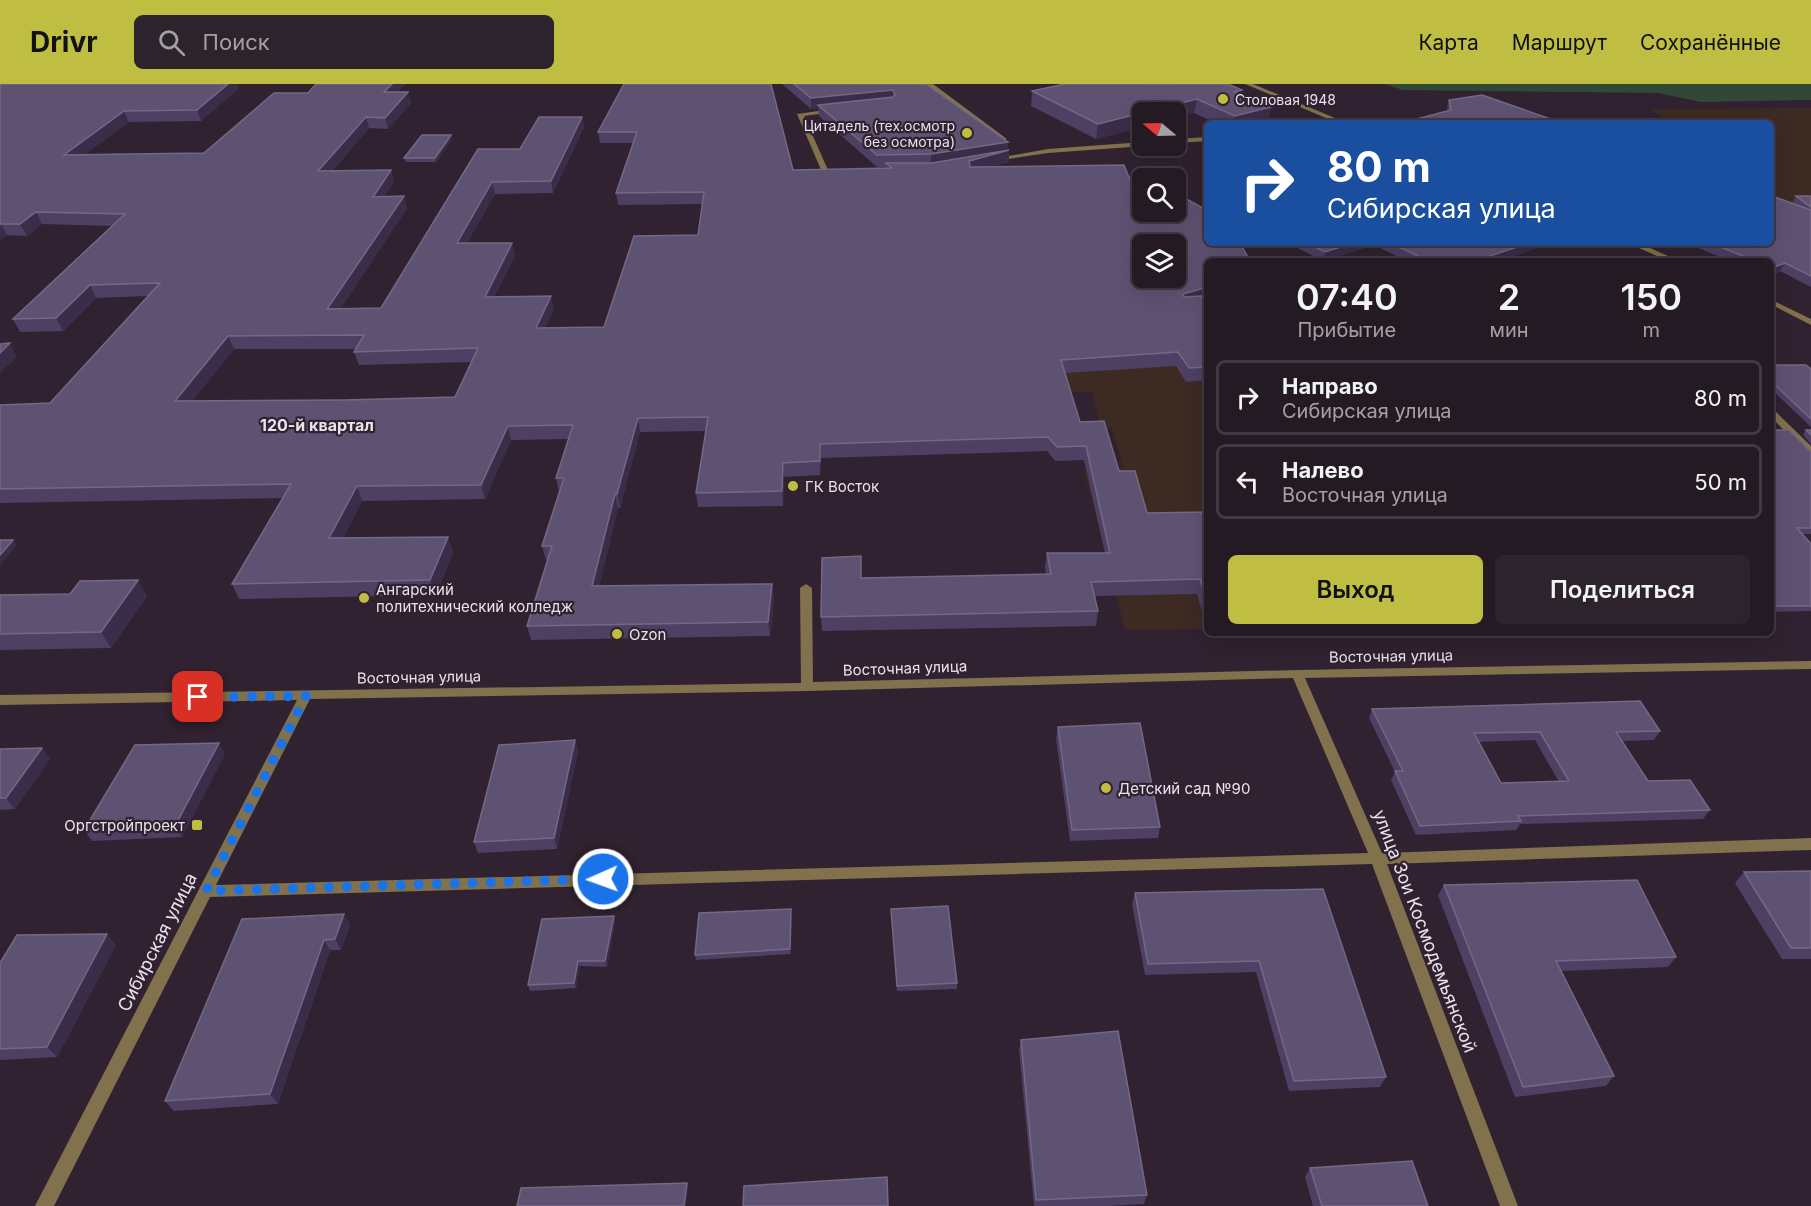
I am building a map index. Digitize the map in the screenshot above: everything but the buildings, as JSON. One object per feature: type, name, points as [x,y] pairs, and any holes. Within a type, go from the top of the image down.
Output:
[{"type":"street","points":[[929,84],[1004,139]]},
{"type":"street","points":[[1248,84],[1335,120]]},
{"type":"street","points":[[845,109],[800,114],[825,172],[848,171]]},
{"type":"street","points":[[1186,140],[1204,139]]},
{"type":"street","points":[[989,160],[1047,151],[1132,145]]},
{"type":"street","points":[[1639,246],[1669,258]]},
{"type":"street","points":[[1774,303],[1811,322]]},
{"type":"street","points":[[1774,415],[1811,452]]},
{"type":"street","points":[[806,588],[807,687]]},
{"type":"street","name":"Восточная улица","points":[[0,700],[807,687],[1297,674],[1811,665]]},
{"type":"street","name":"улица Зои Космодемьянской","points":[[1297,674],[1378,860],[1509,1206]]},
{"type":"street","name":"Сибирская улица","points":[[44,1206],[306,696]]},
{"type":"street","points":[[206,891],[1001,868],[1378,860],[1811,844]]},
{"type":"shaded area","points":[[1811,108],[1811,225],[1774,198],[1774,120],[1666,120],[1650,109]]},
{"type":"shaded area","points":[[1204,300],[1204,629],[1125,630],[1084,471],[1124,468],[1111,426],[1102,435],[1092,392],[1043,392],[1021,309]]},
{"type":"green space","points":[[1386,84],[1811,84],[1811,100],[1701,102],[1658,93],[1402,90]]},
{"type":"place","name":"Столовая 1948","points":[[1223,99]]},
{"type":"place","name":"Цитадель (тех.осмотр без осмотра)","points":[[967,133]]},
{"type":"place","name":"ГК Восток","points":[[793,486]]},
{"type":"place","name":"Ангарский политехнический колледж","points":[[364,598]]},
{"type":"place","name":"Ozon","points":[[617,634]]},
{"type":"place","name":"Детский сад №90","points":[[1106,788]]},
{"type":"place","name":"Оргстройпроект","points":[[197,825]]},
{"type":"district","name":"120-й квартал","points":[[317,425]]},
{"type":"route","points":[[198,697],[306,696],[206,891],[603,879]]}]
